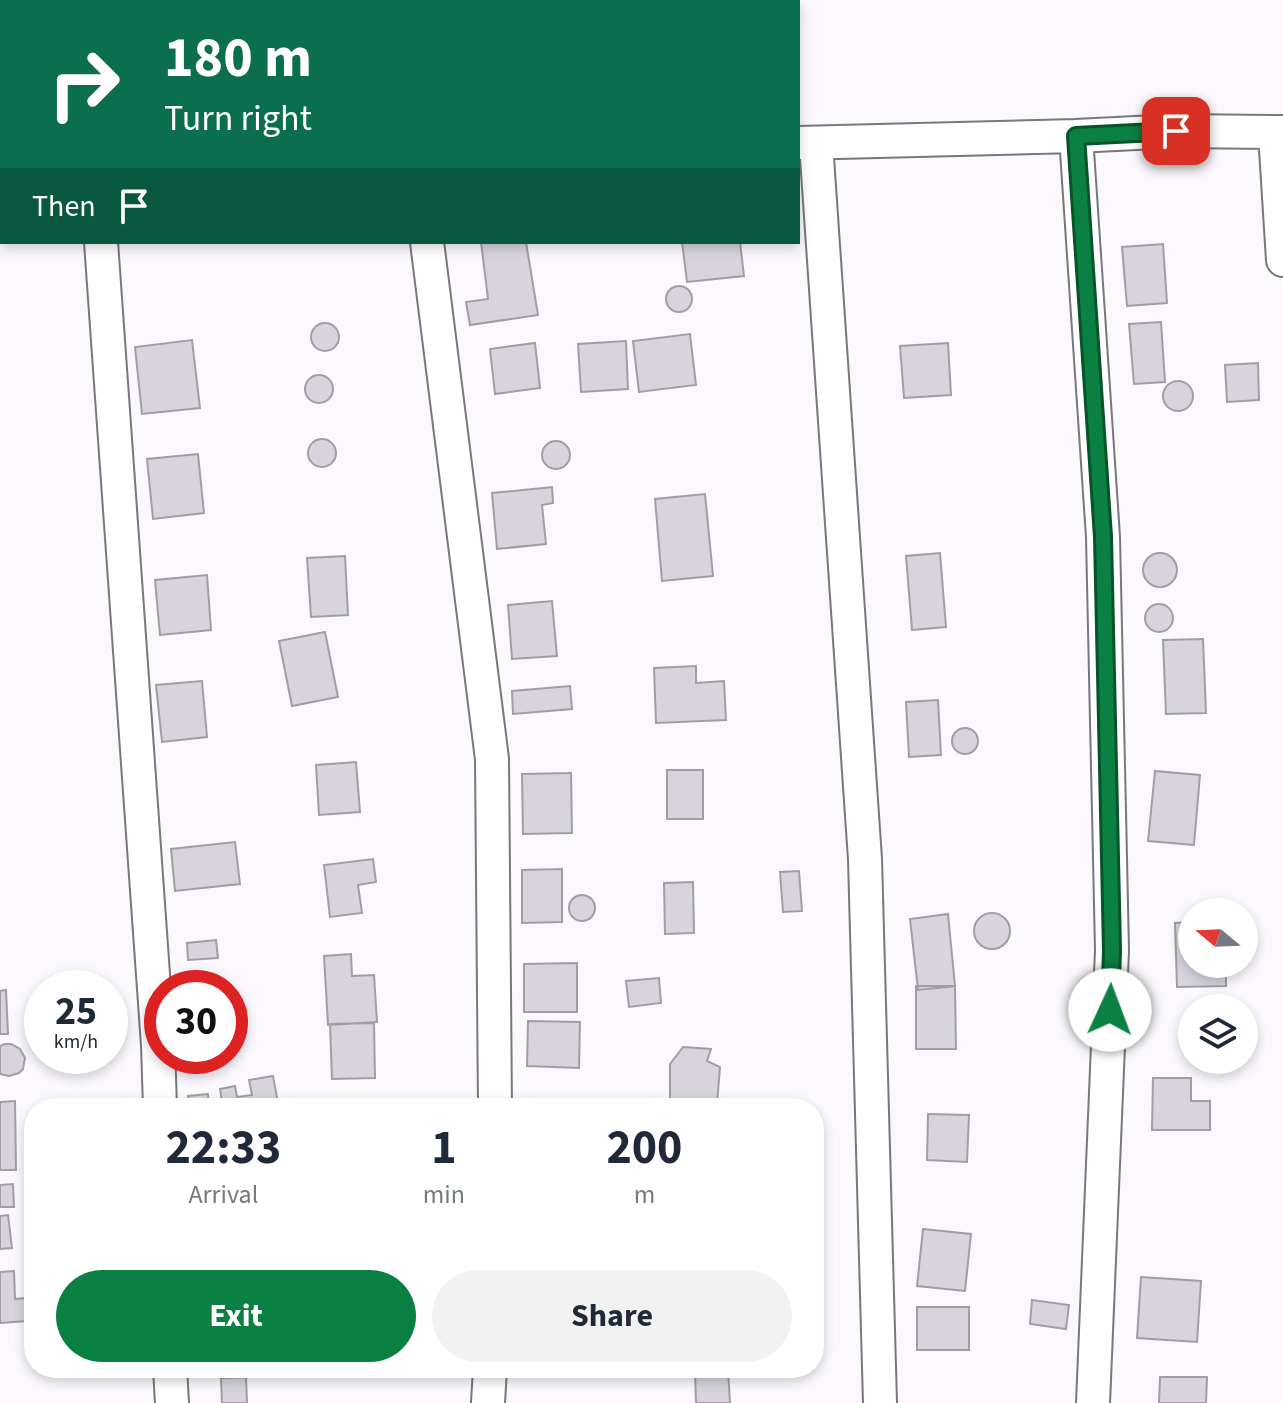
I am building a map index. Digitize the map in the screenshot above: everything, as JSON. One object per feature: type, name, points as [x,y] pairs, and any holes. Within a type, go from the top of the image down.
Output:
[{"type":"street","points":[[880,1403],[865,859],[807,143],[1176,131],[1279,132],[1283,260]]},
{"type":"street","points":[[1076,136],[1103,537],[1112,950],[1093,1403]]},
{"type":"street","points":[[101,244],[160,1098]]},
{"type":"street","points":[[427,244],[492,759],[495,1098]]},
{"type":"street","points":[[171,1378],[172,1403]]},
{"type":"street","points":[[488,1403],[489,1378]]},
{"type":"building","points":[[481,244],[526,244],[538,315],[470,325],[466,302],[488,299]]},
{"type":"building","points":[[682,244],[740,244],[744,276],[687,282]]},
{"type":"building","points":[[1163,244],[1167,303],[1127,306],[1122,247]]},
{"type":"building","points":[[679,286],[689,289],[692,299],[689,309],[679,312],[669,309],[666,299],[669,289]]},
{"type":"building","points":[[1161,322],[1165,382],[1134,384],[1129,324]]},
{"type":"building","points":[[325,323],[335,327],[339,337],[335,347],[325,351],[315,347],[311,337],[315,327]]},
{"type":"building","points":[[690,334],[696,385],[639,392],[633,341]]},
{"type":"building","points":[[192,340],[200,408],[142,414],[135,347]]},
{"type":"building","points":[[626,341],[628,389],[581,392],[578,344]]},
{"type":"building","points":[[535,343],[540,388],[495,394],[490,349]]},
{"type":"building","points":[[948,343],[951,395],[904,398],[900,346]]},
{"type":"building","points":[[1258,363],[1259,400],[1227,402],[1225,365]]},
{"type":"building","points":[[319,375],[329,379],[333,389],[329,399],[319,403],[309,399],[305,389],[309,379]]},
{"type":"building","points":[[1178,381],[1189,385],[1193,396],[1189,407],[1178,411],[1167,407],[1163,396],[1167,385]]},
{"type":"building","points":[[322,439],[332,443],[336,453],[332,463],[322,467],[312,463],[308,453],[312,443]]},
{"type":"building","points":[[556,441],[566,445],[570,455],[566,465],[556,469],[546,465],[542,455],[546,445]]},
{"type":"building","points":[[198,454],[204,513],[153,519],[147,459]]},
{"type":"building","points":[[552,487],[553,503],[542,505],[546,544],[497,549],[492,493]]},
{"type":"building","points":[[705,494],[713,576],[662,581],[655,499]]},
{"type":"building","points":[[940,553],[946,627],[912,630],[906,556]]},
{"type":"building","points":[[1160,553],[1172,558],[1177,570],[1172,582],[1160,587],[1148,582],[1143,570],[1148,558]]},
{"type":"building","points":[[345,556],[348,615],[311,617],[307,558]]},
{"type":"building","points":[[207,575],[211,630],[160,635],[155,580]]},
{"type":"building","points":[[552,601],[557,656],[512,659],[508,605]]},
{"type":"building","points":[[1159,604],[1169,608],[1173,618],[1169,628],[1159,632],[1149,628],[1145,618],[1149,608]]},
{"type":"building","points":[[325,632],[338,697],[292,706],[279,641]]},
{"type":"building","points":[[1203,639],[1206,713],[1166,714],[1163,640]]},
{"type":"building","points":[[696,666],[696,683],[724,681],[726,720],[656,723],[654,668]]},
{"type":"building","points":[[202,681],[207,737],[162,742],[156,685]]},
{"type":"building","points":[[570,686],[572,709],[513,714],[512,691]]},
{"type":"building","points":[[938,700],[941,755],[909,757],[906,702]]},
{"type":"building","points":[[965,728],[974,732],[978,741],[974,750],[965,754],[956,750],[952,741],[956,732]]},
{"type":"building","points":[[356,762],[360,812],[319,815],[316,765]]},
{"type":"building","points":[[667,770],[703,770],[703,819],[667,819]]},
{"type":"building","points":[[1155,771],[1200,775],[1194,845],[1148,841]]},
{"type":"building","points":[[571,773],[572,833],[523,834],[522,774]]},
{"type":"building","points":[[235,842],[240,884],[175,891],[171,849]]},
{"type":"building","points":[[373,859],[376,882],[358,885],[362,913],[330,917],[324,865]]},
{"type":"building","points":[[562,869],[562,922],[522,923],[522,870]]},
{"type":"building","points":[[799,871],[802,911],[783,912],[780,872]]},
{"type":"building","points":[[693,882],[694,933],[665,934],[664,883]]},
{"type":"building","points":[[582,895],[592,898],[595,908],[592,918],[582,921],[572,918],[569,908],[572,898]]},
{"type":"building","points":[[992,913],[1005,918],[1010,931],[1005,944],[992,949],[979,944],[974,931],[979,918]]},
{"type":"building","points":[[948,914],[955,986],[918,990],[910,919]]},
{"type":"building","points":[[1175,923],[1178,923],[1178,978],[1226,978],[1226,986],[1177,987]]},
{"type":"building","points":[[216,940],[218,958],[188,960],[187,943]]},
{"type":"building","points":[[351,954],[352,976],[374,975],[377,1022],[328,1025],[324,956]]},
{"type":"building","points":[[577,963],[577,1012],[524,1012],[524,964]]},
{"type":"building","points":[[659,978],[661,1003],[629,1007],[626,981]]},
{"type":"building","points":[[916,986],[955,986],[956,1049],[916,1049]]},
{"type":"building","points":[[6,990],[8,1034],[0,1034],[0,991]]},
{"type":"building","points":[[528,1021],[580,1022],[579,1068],[527,1066]]},
{"type":"building","points":[[374,1023],[375,1078],[332,1079],[330,1024]]},
{"type":"building","points":[[11,1044],[20,1049],[24,1064],[19,1073],[9,1076],[0,1074],[0,1046]]},
{"type":"building","points":[[683,1047],[711,1049],[707,1061],[720,1067],[717,1098],[670,1098],[670,1064]]},
{"type":"building","points":[[273,1076],[277,1098],[221,1098],[220,1089],[235,1086],[237,1097],[252,1095],[249,1080]]},
{"type":"building","points":[[1153,1078],[1191,1078],[1191,1101],[1210,1101],[1210,1130],[1152,1130]]},
{"type":"building","points":[[208,1094],[208,1098],[188,1098]]},
{"type":"building","points":[[15,1101],[16,1170],[0,1170],[0,1102]]},
{"type":"building","points":[[928,1114],[969,1115],[967,1162],[927,1160]]},
{"type":"building","points":[[13,1184],[14,1207],[0,1207],[0,1185]]},
{"type":"building","points":[[8,1215],[12,1248],[0,1249],[0,1216]]},
{"type":"building","points":[[923,1229],[971,1234],[965,1291],[917,1286]]},
{"type":"building","points":[[14,1271],[15,1299],[24,1298],[24,1321],[0,1323],[0,1272]]},
{"type":"building","points":[[1141,1277],[1201,1281],[1197,1342],[1137,1338]]},
{"type":"building","points":[[1032,1300],[1069,1305],[1066,1329],[1030,1324]]},
{"type":"building","points":[[917,1307],[969,1307],[969,1350],[917,1350]]},
{"type":"building","points":[[1160,1377],[1207,1377],[1206,1403],[1159,1403]]},
{"type":"building","points":[[221,1378],[246,1378],[247,1403],[222,1403]]},
{"type":"building","points":[[695,1378],[728,1378],[730,1403],[696,1403]]},
{"type":"route","points":[[1110,1010],[1112,950],[1103,537],[1076,136],[1176,131]]}]
